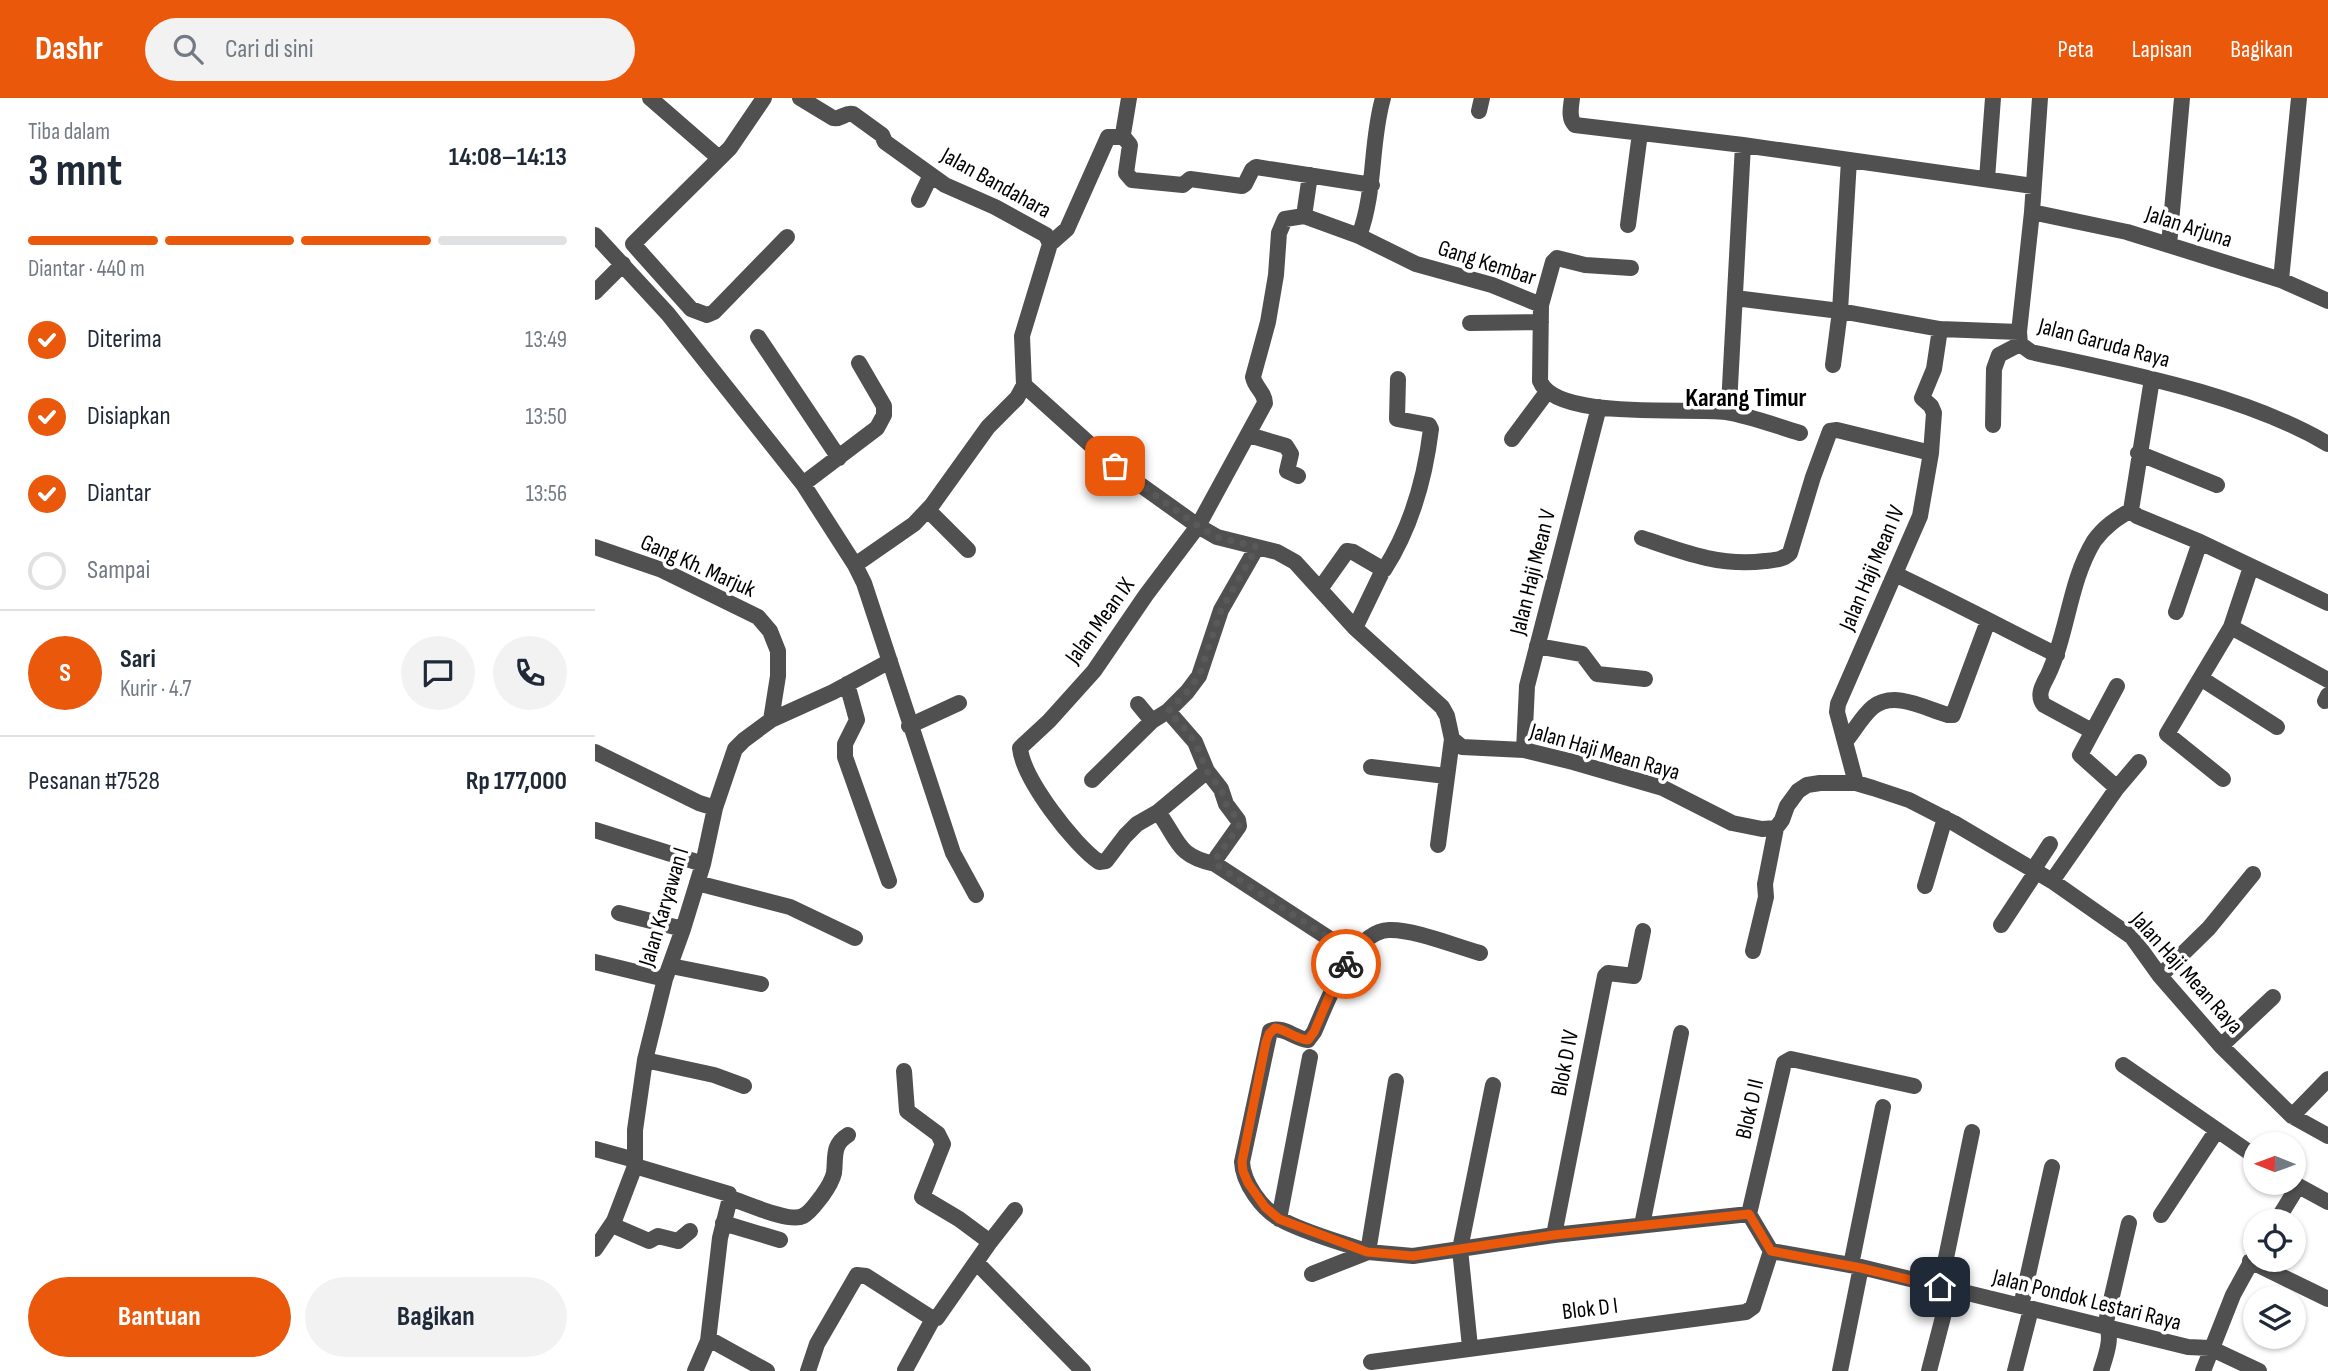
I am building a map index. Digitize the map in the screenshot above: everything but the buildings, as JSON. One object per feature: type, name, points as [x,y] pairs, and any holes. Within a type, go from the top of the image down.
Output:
[{"type":"street","points":[[764,98],[739,137],[633,244],[691,309],[710,314],[750,277],[787,237]]},
{"type":"street","name":"Jalan Bandahara","points":[[800,98],[836,119],[845,114],[853,114],[882,135],[885,142],[945,185],[995,207],[1046,235],[1049,244],[1022,336],[1024,385]]},
{"type":"street","points":[[1129,98],[1122,135],[1129,145],[1126,173],[1132,180],[1183,185],[1190,178],[1242,186],[1251,170],[1256,167],[1372,185]]},
{"type":"street","points":[[1360,236],[1372,185],[1383,98]]},
{"type":"street","points":[[1573,98],[1570,115],[1575,125],[1743,145],[2033,186]]},
{"type":"street","points":[[1987,179],[1993,98]]},
{"type":"street","name":"Jalan Garuda Raya","points":[[2041,98],[2019,338],[2031,352],[2152,379],[2252,409],[2288,423],[2328,444]]},
{"type":"street","points":[[2169,245],[2182,98]]},
{"type":"street","points":[[2281,280],[2299,98]]},
{"type":"street","points":[[660,101],[719,158]]},
{"type":"street","points":[[1629,225],[1640,133]]},
{"type":"street","points":[[1049,244],[1067,229],[1108,137],[1122,135]]},
{"type":"street","points":[[1725,412],[1729,405],[1743,145]]},
{"type":"street","points":[[1833,365],[1840,311],[1849,160]]},
{"type":"street","points":[[919,200],[931,175]]},
{"type":"street","points":[[1304,216],[1310,175]]},
{"type":"street","name":"Jalan Arjuna","points":[[2032,212],[2127,232],[2281,280],[2328,301]]},
{"type":"street","name":"Gang Kembar","points":[[1285,219],[1304,216],[1360,236],[1416,264],[1492,285],[1541,305],[1540,381],[1547,392]]},
{"type":"street","name":"Jalan Mean IX","points":[[1158,812],[1137,824],[1106,861],[1099,862],[1052,812],[1035,788],[1020,752],[1022,745],[1049,721],[1094,671],[1201,521],[1265,403],[1253,377],[1269,321],[1279,233],[1285,219]]},
{"type":"street","points":[[595,235],[714,370],[803,484],[855,565],[953,853],[976,895]]},
{"type":"street","points":[[1541,305],[1554,260],[1557,258],[1585,265],[1631,268]]},
{"type":"street","points":[[595,292],[623,264]]},
{"type":"street","points":[[1735,298],[1840,311],[1940,329],[2019,338]]},
{"type":"street","points":[[1470,323],[1541,322]]},
{"type":"street","name":"Jalan Haji Mean IV","points":[[1856,783],[1837,712],[1838,704],[1920,516],[1931,453],[1934,413],[1922,397],[1934,369],[1940,329]]},
{"type":"street","points":[[758,337],[839,458]]},
{"type":"street","points":[[1993,425],[1994,369],[1999,355],[2019,338]]},
{"type":"street","points":[[803,484],[877,428],[884,415],[884,407],[859,363]]},
{"type":"street","points":[[1355,628],[1410,522],[1431,429],[1429,425],[1397,419],[1398,379]]},
{"type":"street","points":[[2131,510],[2138,453],[2152,379]]},
{"type":"street","points":[[855,565],[914,524],[988,427],[1017,398],[1024,385],[1115,466],[1201,521],[1217,537],[1277,552],[1295,562],[1355,628],[1442,707],[1452,739],[1438,845]]},
{"type":"street","points":[[1512,439],[1547,392],[1599,407],[1725,412],[1800,433]]},
{"type":"street","name":"Jalan Haji Mean V","points":[[1524,750],[1527,686],[1599,407]]},
{"type":"street","points":[[1642,538],[1700,558],[1723,562],[1751,563],[1786,557],[1790,553],[1812,477],[1830,431],[1837,430],[1931,453]]},
{"type":"street","points":[[1249,435],[1286,446],[1291,454],[1287,471],[1298,476]]},
{"type":"street","points":[[2138,453],[2217,485]]},
{"type":"street","points":[[927,510],[968,550]]},
{"type":"street","points":[[2131,510],[2137,516],[2200,542],[2328,603]]},
{"type":"street","points":[[2092,731],[2044,705],[2040,700],[2040,691],[2057,655],[2080,570],[2094,542],[2106,525],[2131,510]]},
{"type":"street","points":[[2176,612],[2200,542]]},
{"type":"street","name":"Gang Kh. Marjuk","points":[[595,547],[662,570],[758,617],[770,631],[778,651],[778,676],[771,720]]},
{"type":"street","points":[[1092,780],[1152,721],[1168,711],[1199,676],[1221,610],[1257,547]]},
{"type":"street","points":[[1320,589],[1347,551],[1383,570]]},
{"type":"street","points":[[2223,779],[2167,734],[2231,627],[2251,567]]},
{"type":"street","points":[[1895,574],[1964,606],[2057,655]]},
{"type":"street","points":[[1845,742],[1873,708],[1891,700],[1906,701],[1953,715],[1988,621]]},
{"type":"street","points":[[2231,627],[2328,680]]},
{"type":"street","points":[[1537,646],[1582,654],[1597,674],[1645,679]]},
{"type":"street","name":"Jalan Karyawan I","points":[[595,1249],[635,1163],[638,1102],[645,1060],[668,973],[703,864],[715,808],[735,749],[771,720],[890,662]]},
{"type":"street","points":[[2202,679],[2277,727]]},
{"type":"street","points":[[848,684],[857,720],[845,744],[845,757],[889,881]]},
{"type":"street","points":[[2117,686],[2080,755],[2117,788]]},
{"type":"street","points":[[909,726],[959,703]]},
{"type":"street","points":[[1138,704],[1152,721]]},
{"type":"street","points":[[1168,711],[1188,732],[1207,771],[1221,789],[1226,804],[1238,820],[1239,826],[1215,864]]},
{"type":"street","name":"Jalan Haji Mean Raya","points":[[1452,739],[1462,747],[1524,750],[1663,788],[1731,823],[1762,829],[1776,828],[1787,806],[1798,791],[1807,785],[1856,783],[1909,800],[2052,881],[2132,937],[2160,976],[2221,1046],[2292,1116],[2328,1136]]},
{"type":"street","points":[[595,752],[699,803],[715,808]]},
{"type":"street","points":[[2052,881],[2117,788],[2139,762]]},
{"type":"street","points":[[1371,767],[1446,776]]},
{"type":"street","points":[[1207,771],[1158,812],[1183,851],[1193,859],[1215,864],[1353,954]]},
{"type":"street","points":[[1925,886],[1945,818]]},
{"type":"street","points":[[1753,951],[1766,897],[1765,880],[1776,828]]},
{"type":"street","points":[[595,830],[703,864]]},
{"type":"street","points":[[2001,925],[2050,844]]},
{"type":"street","points":[[2160,976],[2209,928],[2253,874]]},
{"type":"street","points":[[697,883],[790,907],[855,937]]},
{"type":"street","points":[[619,913],[683,929]]},
{"type":"street","points":[[1480,953],[1400,930],[1386,930],[1374,936],[1353,954],[1339,973],[1308,1040],[1300,1040],[1275,1028],[1269,1034],[1242,1162],[1248,1183],[1265,1207],[1279,1219],[1367,1252],[1413,1256],[1554,1235],[1749,1214],[1771,1251]]},
{"type":"street","name":"Blok D IV","points":[[1554,1235],[1605,976],[1608,973],[1634,976],[1643,931]]},
{"type":"street","points":[[595,962],[761,984]]},
{"type":"street","points":[[2221,1046],[2273,997]]},
{"type":"street","points":[[1642,1225],[1681,1033]]},
{"type":"street","points":[[1279,1219],[1310,1057]]},
{"type":"street","name":"Blok D II","points":[[1749,1214],[1784,1063],[1791,1059],[1914,1086]]},
{"type":"street","points":[[645,1060],[714,1075],[744,1086]]},
{"type":"street","points":[[2123,1065],[2243,1148]]},
{"type":"street","points":[[904,1071],[907,1111],[938,1135],[943,1144],[922,1198],[959,1219],[990,1242]]},
{"type":"street","points":[[2292,1116],[2328,1079]]},
{"type":"street","points":[[1367,1252],[1396,1081]]},
{"type":"street","points":[[1470,1347],[1460,1250],[1493,1085]]},
{"type":"street","points":[[1840,1371],[1883,1107]]},
{"type":"street","points":[[2161,1214],[2217,1130]]},
{"type":"street","points":[[1929,1371],[1972,1132]]},
{"type":"street","points":[[595,1149],[788,1217],[805,1215],[828,1187],[834,1174],[835,1149],[840,1139],[848,1135]]},
{"type":"street","points":[[2015,1371],[2052,1167]]},
{"type":"street","points":[[2307,1191],[2328,1202]]},
{"type":"street","points":[[695,1371],[709,1339],[723,1223],[730,1198]]},
{"type":"street","points":[[905,1370],[933,1319],[937,1318],[1015,1210]]},
{"type":"street","points":[[723,1223],[781,1240]]},
{"type":"street","points":[[2101,1371],[2109,1342],[2106,1322],[2129,1223]]},
{"type":"street","points":[[604,1230],[649,1241],[658,1236],[678,1241],[690,1231]]},
{"type":"street","name":"Jalan Pondok Lestari Raya","points":[[1771,1251],[1856,1266],[2187,1348],[2210,1348],[2259,1371]]},
{"type":"street","name":"Blok D I","points":[[1371,1362],[1746,1312],[1753,1307],[1771,1251]]},
{"type":"street","points":[[1312,1274],[1367,1252]]},
{"type":"street","points":[[976,1262],[1083,1371]]},
{"type":"street","points":[[2205,1370],[2210,1348],[2245,1272]]},
{"type":"street","points":[[2280,1272],[2328,1299]]},
{"type":"street","points":[[808,1371],[817,1344],[857,1275],[866,1276],[933,1319]]},
{"type":"street","points":[[709,1339],[767,1371]]},
{"type":"street","name":"Jalan Pondok Lestari Raya","points":[[2187,1348],[2205,1370]]},
{"type":"way so far","points":[[1115,466],[1217,537],[1257,547],[1221,610],[1199,676],[1168,711],[1195,742],[1207,771],[1221,789],[1226,804],[1238,820],[1239,826],[1215,864],[1353,954],[1346,964]]},
{"type":"district","name":"Karang Timur","points":[[1746,398]]},
{"type":"route","points":[[1346,964],[1339,973],[1308,1040],[1300,1040],[1275,1028],[1266,1042],[1242,1162],[1248,1183],[1265,1207],[1279,1219],[1367,1252],[1413,1256],[1554,1235],[1749,1214],[1771,1251],[1861,1268],[1940,1287]]}]
